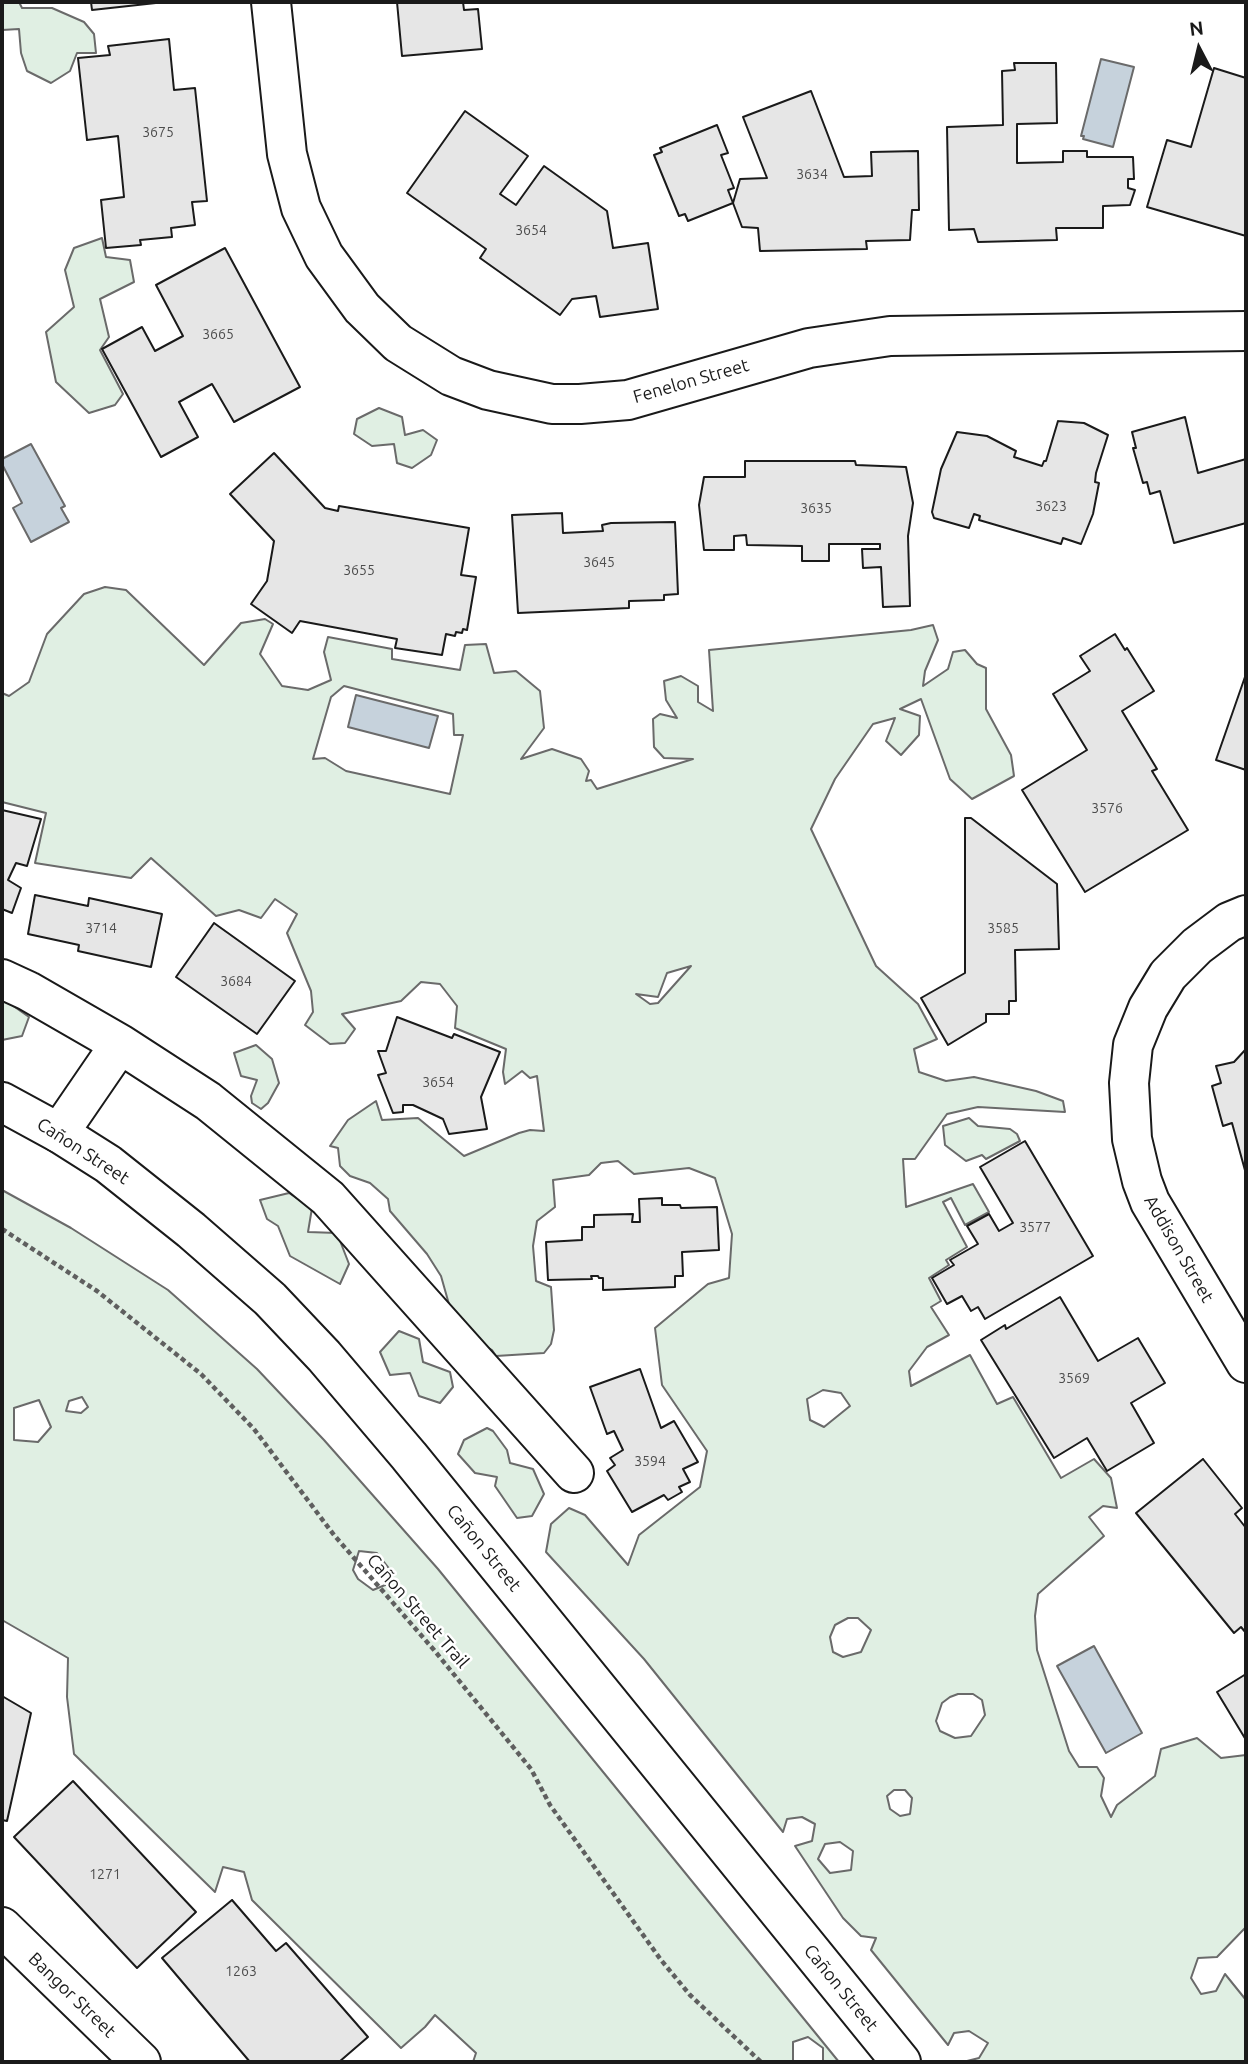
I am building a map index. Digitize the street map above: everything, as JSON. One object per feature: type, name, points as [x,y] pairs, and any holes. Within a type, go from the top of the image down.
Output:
[{"type":"street","name":"Fenelon Street","points":[[271,2],[287,154],[301,208],[324,256],[362,308],[398,343],[451,376],[488,390],[552,404],[628,400],[809,348],[890,336],[1246,331]]},
{"type":"street","name":"Addison Street","points":[[1246,915],[1229,922],[1197,946],[1168,975],[1148,1008],[1133,1045],[1129,1083],[1130,1117],[1142,1181],[1160,1221],[1246,1363]]},
{"type":"street","points":[[2,979],[120,1044],[208,1101],[328,1198],[574,1472]]},
{"type":"street","points":[[59,1133],[120,1044]]},
{"type":"street","name":"Cañon Street","points":[[2,1102],[108,1164],[191,1230],[270,1299],[324,1356],[418,1466],[901,2062]]},
{"type":"street","name":"Bangor Street","points":[[2,1927],[141,2062]]},
{"type":"path","name":"Cañon Street Trail","points":[[2,1229],[97,1292],[201,1374],[254,1429],[334,1535],[434,1650],[531,1769],[550,1805],[661,1960],[690,1995],[761,2062]]},
{"type":"green space","points":[[2,2],[19,2],[22,8],[52,8],[84,22],[94,34],[96,53],[77,53],[70,71],[51,83],[27,71],[21,53],[19,29],[2,30]]},
{"type":"green space","points":[[102,238],[106,257],[130,260],[134,282],[100,299],[109,337],[100,350],[123,394],[115,405],[89,413],[56,382],[46,332],[74,307],[65,270],[74,248]]},
{"type":"green space","points":[[379,408],[402,417],[405,435],[423,430],[437,440],[431,455],[412,468],[397,463],[394,444],[372,446],[354,434],[357,419]]},
{"type":"green space","points":[[105,587],[126,590],[204,665],[241,623],[265,619],[273,624],[260,654],[282,686],[308,690],[331,680],[324,652],[328,637],[392,649],[392,659],[460,670],[465,645],[486,644],[494,673],[516,671],[540,691],[544,728],[521,759],[552,749],[581,759],[589,771],[586,781],[591,780],[597,789],[693,759],[664,758],[654,747],[653,719],[660,714],[677,718],[666,700],[664,681],[681,676],[698,686],[698,702],[713,711],[709,650],[911,630],[933,625],[938,640],[925,671],[923,686],[948,669],[953,652],[965,650],[977,664],[986,668],[986,709],[1011,755],[1014,776],[972,799],[950,779],[921,699],[900,709],[920,716],[919,735],[901,755],[886,741],[895,718],[873,724],[835,779],[811,829],[876,966],[918,1004],[937,1039],[914,1049],[919,1072],[946,1081],[974,1077],[1036,1091],[1063,1101],[1065,1112],[978,1107],[947,1114],[915,1159],[903,1159],[906,1207],[973,1184],[989,1212],[965,1225],[951,1198],[943,1202],[967,1247],[946,1260],[949,1265],[929,1278],[941,1301],[931,1307],[949,1335],[927,1347],[909,1371],[911,1386],[970,1355],[997,1404],[1013,1397],[1061,1478],[1094,1459],[1111,1478],[1117,1508],[1103,1506],[1089,1517],[1104,1536],[1038,1594],[1035,1616],[1037,1650],[1069,1751],[1079,1767],[1097,1767],[1104,1778],[1101,1796],[1111,1817],[1117,1805],[1155,1776],[1161,1749],[1197,1738],[1221,1758],[1246,1755],[1246,1927],[1217,1957],[1198,1958],[1191,1978],[1201,1994],[1216,1991],[1225,1974],[1246,2000],[1246,2062],[963,2062],[979,2058],[988,2043],[969,2031],[954,2033],[948,2045],[871,1950],[876,1938],[861,1936],[843,1918],[795,1846],[812,1841],[815,1824],[802,1817],[787,1819],[783,1832],[644,1659],[546,1552],[551,1524],[569,1508],[585,1515],[628,1565],[639,1535],[700,1487],[707,1451],[662,1385],[655,1328],[708,1284],[729,1278],[732,1234],[715,1178],[689,1168],[634,1174],[618,1161],[601,1163],[589,1175],[553,1180],[555,1207],[537,1221],[533,1246],[536,1281],[551,1287],[554,1330],[551,1344],[544,1353],[496,1356],[492,1350],[456,1329],[441,1276],[427,1254],[390,1211],[388,1199],[370,1183],[350,1176],[340,1166],[338,1148],[330,1146],[348,1120],[376,1101],[382,1120],[418,1118],[464,1156],[519,1133],[530,1130],[544,1131],[537,1076],[530,1078],[522,1071],[505,1084],[503,1072],[506,1049],[455,1028],[457,1006],[440,984],[421,982],[401,1001],[342,1014],[355,1029],[345,1043],[330,1044],[305,1025],[313,1012],[311,991],[287,933],[297,914],[275,899],[261,918],[239,910],[216,916],[151,858],[131,878],[35,863],[46,813],[2,802],[2,693],[9,696],[29,682],[47,634],[84,594]],"holes":[[[344,686],[453,714],[454,735],[463,735],[450,794],[346,771],[325,758],[313,759],[331,697]],[[691,966],[658,1003],[650,1004],[636,994],[658,997],[667,973]],[[823,1390],[841,1393],[850,1406],[824,1427],[810,1420],[807,1399]],[[848,1618],[858,1618],[871,1630],[861,1652],[843,1657],[833,1652],[830,1637],[835,1625]],[[958,1694],[973,1694],[982,1700],[985,1715],[971,1736],[955,1738],[940,1731],[936,1721],[942,1703]],[[894,1790],[905,1790],[912,1798],[910,1814],[900,1816],[890,1809],[887,1796]],[[840,1842],[853,1851],[851,1870],[830,1873],[818,1859],[825,1844]]]},
{"type":"green space","points":[[2,998],[29,1017],[22,1036],[2,1040]]},
{"type":"green space","points":[[256,1045],[272,1059],[279,1083],[268,1103],[261,1109],[252,1103],[251,1096],[257,1080],[241,1076],[234,1053]]},
{"type":"green space","points":[[969,1118],[978,1126],[1010,1129],[1017,1134],[1020,1141],[986,1159],[982,1155],[966,1161],[945,1145],[943,1126]]},
{"type":"green space","points":[[2,1190],[71,1228],[168,1290],[257,1369],[438,1569],[839,2062],[823,2062],[823,2048],[808,2037],[793,2042],[793,2062],[473,2062],[476,2053],[435,2015],[401,2048],[252,1900],[244,1872],[223,1867],[215,1892],[74,1754],[67,1697],[68,1658],[2,1620]],"holes":[[[82,1397],[88,1407],[81,1413],[66,1411],[69,1401]],[[39,1400],[51,1427],[38,1442],[14,1440],[14,1408]],[[359,1551],[377,1553],[391,1571],[390,1583],[373,1590],[358,1579],[353,1570]]]},
{"type":"green space","points":[[289,1193],[312,1208],[308,1232],[337,1233],[349,1264],[340,1284],[290,1256],[278,1226],[267,1219],[260,1200]]},
{"type":"green space","points":[[399,1331],[419,1339],[423,1362],[450,1372],[453,1387],[440,1403],[419,1396],[410,1373],[390,1375],[380,1352]]},
{"type":"green space","points":[[487,1428],[493,1431],[507,1450],[510,1463],[533,1469],[544,1494],[532,1516],[517,1518],[495,1486],[497,1477],[475,1473],[458,1454],[464,1440]]},
{"type":"shaded area","points":[[1101,59],[1134,67],[1113,147],[1083,139],[1084,136],[1081,136]]},
{"type":"shaded area","points":[[31,444],[65,506],[61,508],[69,522],[31,542],[13,508],[22,503],[2,459]]},
{"type":"shaded area","points":[[356,695],[438,716],[429,748],[348,727]]},
{"type":"shaded area","points":[[1094,1646],[1142,1733],[1106,1753],[1057,1666]]},
{"type":"building","points":[[91,2],[165,2],[92,10]]},
{"type":"building","points":[[397,2],[463,2],[464,10],[478,9],[482,49],[402,56]]},
{"type":"building","points":[[169,39],[174,90],[195,88],[207,201],[192,202],[195,225],[171,228],[172,237],[140,240],[141,245],[106,248],[101,200],[124,197],[118,136],[87,140],[78,58],[110,55],[108,46]]},
{"type":"building","points":[[1014,63],[1056,63],[1057,123],[1017,124],[1017,163],[1063,162],[1063,151],[1087,151],[1087,157],[1133,157],[1134,179],[1128,179],[1128,188],[1135,190],[1130,205],[1103,206],[1103,228],[1056,228],[1057,240],[978,242],[974,229],[949,230],[947,127],[1003,125],[1002,71],[1015,70]]},
{"type":"building","points":[[1214,68],[1246,78],[1246,236],[1147,207],[1167,140],[1191,147]]},
{"type":"building","points":[[811,91],[844,177],[872,176],[871,152],[918,151],[919,210],[912,210],[910,240],[866,241],[867,249],[760,251],[758,228],[742,227],[733,203],[740,179],[767,178],[743,117]]},
{"type":"building","points":[[465,111],[528,156],[500,194],[516,205],[544,166],[607,211],[613,248],[648,243],[658,309],[600,317],[596,296],[572,299],[560,315],[480,258],[486,249],[407,193]]},
{"type":"building","points":[[717,125],[728,153],[721,155],[734,188],[728,190],[733,203],[688,221],[685,214],[679,216],[654,155],[662,152],[660,148]]},
{"type":"building","points":[[225,248],[300,387],[234,422],[212,384],[179,402],[198,437],[161,457],[102,349],[142,327],[155,351],[183,336],[156,285]]},
{"type":"building","points":[[1185,417],[1198,473],[1246,459],[1246,523],[1174,543],[1160,491],[1150,494],[1147,482],[1143,483],[1133,448],[1136,448],[1132,432]]},
{"type":"building","points":[[1058,421],[1084,423],[1108,435],[1096,473],[1095,482],[1099,483],[1093,514],[1081,544],[1063,538],[1061,544],[979,520],[980,516],[974,514],[969,528],[934,518],[932,512],[941,469],[957,432],[987,436],[1016,451],[1014,457],[1042,466]]},
{"type":"building","points":[[274,453],[325,508],[338,511],[339,506],[469,528],[461,575],[476,577],[467,630],[456,632],[455,636],[446,634],[442,655],[395,648],[397,639],[300,621],[292,633],[251,604],[267,581],[274,541],[230,494]]},
{"type":"building","points":[[745,461],[855,461],[856,465],[906,467],[913,503],[908,536],[910,606],[883,607],[881,567],[863,568],[862,549],[880,549],[880,544],[829,544],[829,561],[802,561],[802,546],[747,545],[746,535],[734,536],[734,550],[704,550],[699,505],[704,477],[745,477]]},
{"type":"building","points":[[562,513],[563,533],[603,531],[602,525],[611,523],[675,522],[678,594],[664,595],[664,600],[629,601],[629,608],[518,613],[512,515]]},
{"type":"building","points":[[1115,634],[1154,691],[1122,711],[1157,769],[1152,771],[1188,830],[1085,892],[1022,790],[1087,750],[1053,694],[1090,671],[1080,656]]},
{"type":"building","points":[[1246,674],[1246,770],[1216,760]]},
{"type":"building","points":[[2,810],[41,819],[27,866],[16,863],[8,880],[21,888],[12,913],[2,909]]},
{"type":"building","points":[[965,818],[971,818],[1057,884],[1059,949],[1015,950],[1016,1001],[1009,1001],[1009,1014],[986,1014],[986,1022],[948,1045],[921,998],[965,973]]},
{"type":"building","points":[[35,895],[88,906],[89,898],[162,914],[151,967],[78,951],[79,945],[28,934]]},
{"type":"building","points":[[214,923],[295,981],[257,1034],[176,977]]},
{"type":"building","points":[[397,1017],[452,1038],[454,1034],[500,1052],[481,1097],[487,1129],[449,1134],[443,1119],[413,1105],[403,1105],[403,1112],[393,1113],[378,1075],[386,1073],[378,1051],[386,1051]]},
{"type":"building","points":[[1246,1049],[1246,1174],[1232,1123],[1223,1126],[1212,1086],[1221,1083],[1216,1066],[1234,1062]]},
{"type":"building","points":[[1025,1141],[1093,1256],[985,1319],[978,1307],[971,1311],[962,1296],[947,1304],[932,1278],[954,1265],[950,1260],[978,1244],[967,1226],[989,1214],[999,1231],[1013,1223],[980,1167]]},
{"type":"building","points":[[662,1198],[662,1205],[680,1205],[681,1208],[717,1207],[719,1250],[682,1252],[683,1276],[675,1276],[675,1287],[603,1290],[603,1278],[598,1276],[591,1276],[592,1279],[548,1280],[546,1242],[582,1240],[582,1227],[594,1227],[594,1215],[633,1214],[632,1222],[640,1222],[639,1199]]},
{"type":"building","points":[[1060,1297],[1098,1361],[1138,1338],[1165,1383],[1131,1403],[1154,1443],[1107,1471],[1087,1438],[1054,1458],[981,1340],[1005,1325],[1006,1329]]},
{"type":"building","points":[[640,1369],[661,1428],[674,1421],[698,1462],[683,1469],[690,1482],[679,1487],[682,1492],[668,1500],[664,1495],[632,1512],[607,1471],[615,1465],[610,1458],[623,1450],[614,1431],[607,1434],[590,1387]]},
{"type":"building","points":[[1203,1459],[1242,1508],[1235,1514],[1246,1528],[1246,1633],[1241,1627],[1234,1633],[1136,1513]]},
{"type":"building","points":[[1246,1674],[1246,1740],[1217,1692]]},
{"type":"building","points":[[2,1696],[31,1713],[7,1821],[2,1820]]},
{"type":"building","points":[[73,1781],[196,1912],[137,1968],[14,1837]]},
{"type":"building","points":[[232,1900],[276,1951],[286,1943],[368,2037],[339,2062],[250,2062],[162,1958]]}]
